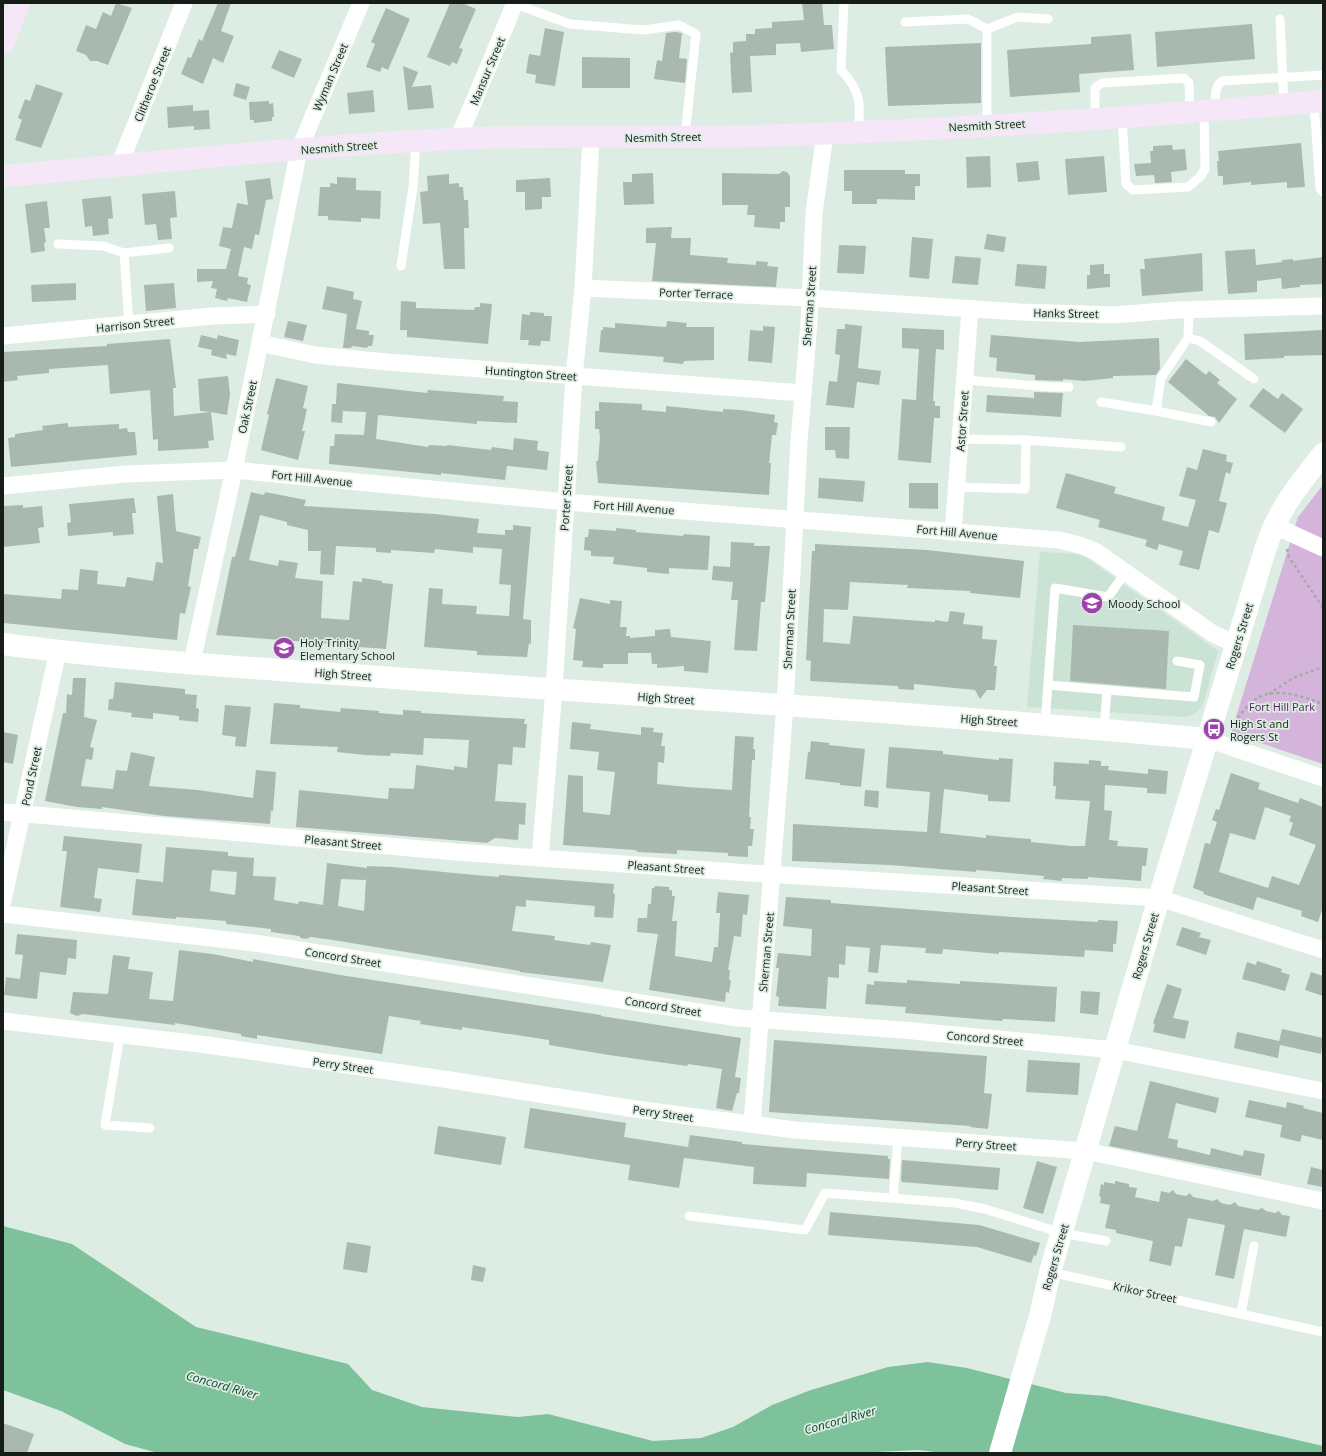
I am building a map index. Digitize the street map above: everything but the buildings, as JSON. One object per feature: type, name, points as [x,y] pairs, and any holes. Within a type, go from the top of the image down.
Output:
[{"type":"main road","points":[[3,43],[19,3]]},
{"type":"main road","name":"Nesmith Street","points":[[3,176],[416,141],[458,139],[825,134],[1095,119],[1318,102]]},
{"type":"street","name":"Clitheroe Street","points":[[119,166],[184,3]]},
{"type":"street","name":"Wyman Street","points":[[299,150],[361,3]]},
{"type":"street","name":"Mansur Street","points":[[458,139],[515,3]]},
{"type":"street","name":"Sherman Street","points":[[752,1124],[785,706],[814,213],[825,134]]},
{"type":"street","name":"Porter Street","points":[[540,858],[554,689],[574,376],[583,288],[591,138]]},
{"type":"street","name":"Oak Street","points":[[192,662],[267,314],[299,150]]},
{"type":"street","name":"Porter Terrace","points":[[583,288],[810,298]]},
{"type":"street","name":"Hanks Street","points":[[810,298],[970,309],[1114,315],[1190,310],[1323,306]]},
{"type":"street","name":"Astor Street","points":[[953,532],[970,309]]},
{"type":"street","name":"Harrison Street","points":[[3,336],[213,316],[267,314]]},
{"type":"street","name":"Huntington Street","points":[[260,343],[315,355],[347,358],[803,393]]},
{"type":"street","name":"Rogers Street","points":[[1000,1453],[1040,1316],[1050,1272],[1159,898],[1273,525],[1283,506],[1323,454]]},
{"type":"street","name":"Fort Hill Avenue","points":[[3,486],[126,474],[234,470],[566,502],[1059,540],[1079,545],[1095,552],[1126,572],[1212,633],[1236,645]]},
{"type":"street","points":[[1273,525],[1323,548]]},
{"type":"street","name":"High Street","points":[[3,644],[58,651],[192,662],[1045,724],[1207,739],[1323,778]]},
{"type":"street","name":"Pond Street","points":[[3,900],[58,651]]},
{"type":"street","name":"Pleasant Street","points":[[3,812],[540,858],[772,875],[1159,898],[1323,950]]},
{"type":"street","name":"Concord Street","points":[[3,914],[254,943],[738,1018],[903,1030],[1115,1050],[1323,1092]]},
{"type":"street","name":"Perry Street","points":[[3,1021],[200,1044],[437,1078],[635,1109],[795,1130],[1086,1152],[1323,1201]]},
{"type":"lane","points":[[515,3],[570,24],[643,30],[679,25],[696,34],[685,136]]},
{"type":"lane","points":[[844,3],[840,70],[853,83],[861,110],[858,132]]},
{"type":"lane","points":[[987,29],[1018,16],[1048,19]]},
{"type":"lane","points":[[905,22],[968,19],[987,29]]},
{"type":"lane","points":[[1280,19],[1284,105]]},
{"type":"lane","points":[[987,29],[988,125]]},
{"type":"lane","points":[[1203,111],[1215,91],[1217,84],[1222,81],[1323,75]]},
{"type":"lane","points":[[1095,119],[1095,88],[1102,83],[1184,78],[1188,82],[1203,111],[1205,168],[1200,177],[1188,187],[1133,190],[1126,184],[1122,117]]},
{"type":"lane","points":[[1318,102],[1320,188],[1323,192]]},
{"type":"lane","points":[[401,266],[413,187],[416,141]]},
{"type":"lane","points":[[58,244],[103,246],[124,253],[169,248]]},
{"type":"lane","points":[[124,253],[129,325]]},
{"type":"lane","points":[[1156,411],[1161,378],[1188,338],[1190,310]]},
{"type":"lane","points":[[1188,338],[1200,341],[1254,379]]},
{"type":"lane","points":[[964,380],[1068,387]]},
{"type":"lane","points":[[1102,402],[1211,422]]},
{"type":"lane","points":[[960,439],[1026,440],[1121,447]]},
{"type":"lane","points":[[957,487],[1025,489],[1026,440]]},
{"type":"lane","points":[[1045,724],[1055,588],[1108,597],[1126,572]]},
{"type":"lane","points":[[1048,685],[1194,698],[1200,665],[1177,662]]},
{"type":"lane","points":[[1104,730],[1107,690]]},
{"type":"lane","points":[[120,1035],[105,1125],[150,1128]]},
{"type":"lane","points":[[893,1198],[898,1138]]},
{"type":"lane","points":[[689,1216],[805,1230],[825,1193],[956,1203],[985,1209],[1062,1233],[1106,1241]]},
{"type":"lane","points":[[1241,1313],[1254,1246]]},
{"type":"lane","name":"Krikor Street","points":[[1050,1272],[1323,1332]]},
{"type":"path","points":[[1286,545],[1289,557],[1323,608]]},
{"type":"path","points":[[1269,695],[1293,678],[1323,667]]},
{"type":"path","points":[[1238,718],[1256,699],[1269,695],[1298,695],[1323,704]]},
{"type":"shaded area","name":"Moody School","points":[[1040,552],[1081,554],[1218,651],[1204,702],[1199,710],[1193,715],[1184,717],[1027,707]]},
{"type":"green space","name":"Fort Hill Park","points":[[1323,485],[1323,764],[1231,733],[1298,517]]},
{"type":"water","name":"Concord River","points":[[3,1226],[72,1244],[196,1327],[348,1364],[372,1390],[422,1407],[518,1417],[548,1414],[653,1441],[701,1438],[733,1427],[772,1405],[811,1390],[888,1367],[928,1362],[967,1368],[1066,1393],[1106,1396],[1323,1446],[1323,1453],[944,1453],[918,1450],[854,1453],[158,1453],[125,1444],[61,1411],[3,1390]]},
{"type":"place","name":"Moody School","points":[[1092,603]]},
{"type":"place","name":"Holy Trinity Elementary School","points":[[284,648]]},
{"type":"place","name":"High St and Rogers St","points":[[1214,729]]}]
